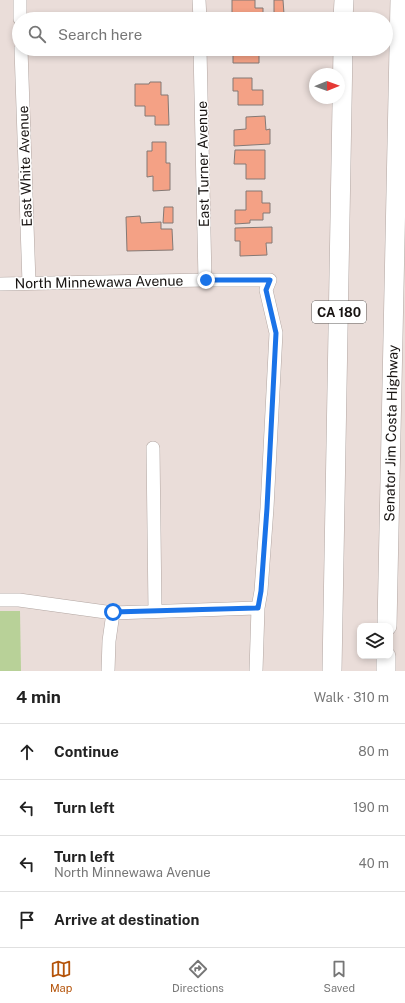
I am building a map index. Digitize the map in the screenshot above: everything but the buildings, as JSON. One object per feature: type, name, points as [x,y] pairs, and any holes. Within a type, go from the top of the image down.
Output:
[{"type":"highway","points":[[343,12],[344,0]]},
{"type":"highway","name":"Senator Jim Costa Highway","points":[[387,623],[400,0]]},
{"type":"highway","name":"CA 180","points":[[332,671],[335,575],[343,56]]},
{"type":"highway","points":[[327,671],[335,575]]},
{"type":"highway","points":[[386,659],[386,671]]},
{"type":"street","points":[[20,0],[20,12]]},
{"type":"street","points":[[199,0],[200,12]]},
{"type":"street","name":"East White Avenue","points":[[21,56],[29,283]]},
{"type":"street","name":"East Turner Avenue","points":[[200,56],[206,280]]},
{"type":"street","name":"North Minnewawa Avenue","points":[[0,284],[270,280],[266,290],[276,333],[266,523],[261,591],[258,608]]},
{"type":"street","points":[[153,448],[155,611]]},
{"type":"street","points":[[0,600],[19,600],[113,612],[258,608],[256,671]]},
{"type":"street","points":[[108,671],[108,641],[113,612]]},
{"type":"green space","points":[[0,611],[20,611],[21,671],[0,671]]},
{"type":"route","points":[[113,612],[258,608],[261,591],[267,508],[276,333],[266,296],[266,290],[270,280],[206,280]]}]
